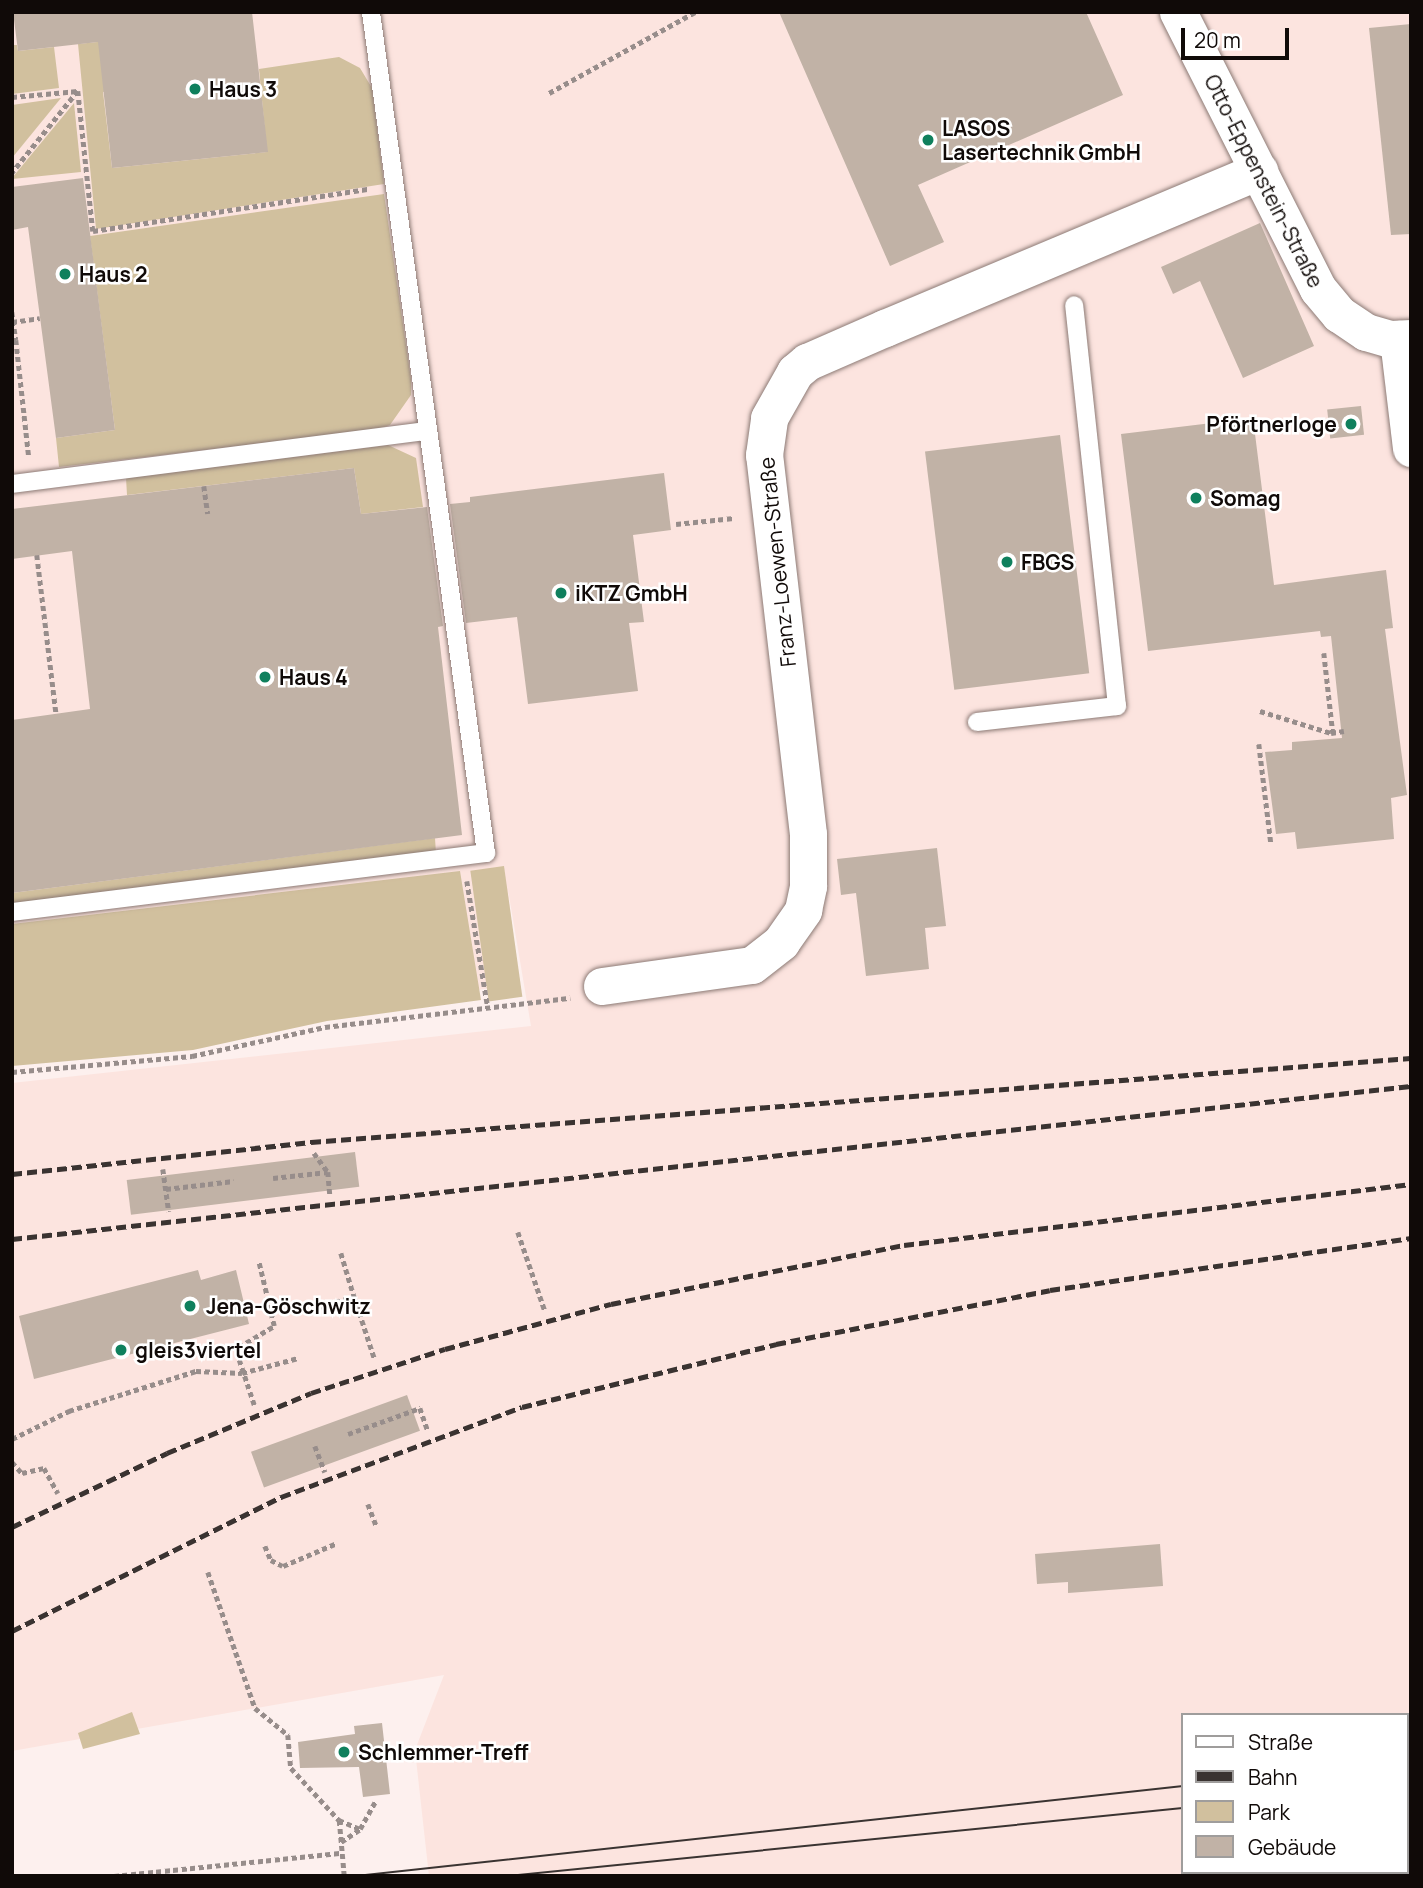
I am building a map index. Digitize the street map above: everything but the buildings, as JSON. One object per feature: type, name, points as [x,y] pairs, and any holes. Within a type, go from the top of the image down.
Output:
[{"type":"street","name":"Otto-Eppenstein-Straße","points":[[1178,12],[1300,260],[1332,306],[1366,332],[1404,339]]},
{"type":"street","name":"Franz-Loewen-Straße","points":[[602,986],[752,965],[781,942],[803,910],[808,886],[808,834],[764,455],[769,418],[795,372],[807,362],[885,328],[1259,172]]},
{"type":"street","points":[[1404,339],[1411,448]]},
{"type":"lane","points":[[12,912],[485,853],[371,12]]},
{"type":"lane","points":[[977,722],[1117,706],[1074,305]]},
{"type":"lane","points":[[12,484],[426,431]]},
{"type":"path","points":[[549,93],[695,12]]},
{"type":"path","points":[[78,91],[93,231],[394,185]]},
{"type":"path","points":[[12,97],[78,91]]},
{"type":"path","points":[[12,173],[78,91]]},
{"type":"path","points":[[12,312],[32,482]]},
{"type":"path","points":[[13,322],[40,318]]},
{"type":"path","points":[[676,524],[719,520]]},
{"type":"path","points":[[37,555],[56,713]]},
{"type":"path","points":[[1324,653],[1333,733]]},
{"type":"path","points":[[1260,711],[1333,733],[1344,732]]},
{"type":"path","points":[[1259,744],[1271,844]]},
{"type":"path","points":[[463,856],[488,1008]]},
{"type":"path","points":[[12,1072],[192,1056],[325,1027],[585,997],[602,986]]},
{"type":"path","points":[[314,1153],[328,1172],[330,1194]]},
{"type":"path","points":[[163,1169],[169,1212]]},
{"type":"path","points":[[273,1178],[328,1172]]},
{"type":"path","points":[[166,1189],[234,1181]]},
{"type":"path","points":[[518,1232],[545,1311]]},
{"type":"path","points":[[341,1253],[375,1360]]},
{"type":"path","points":[[254,1405],[242,1373],[239,1347],[274,1326],[259,1263]]},
{"type":"path","points":[[319,1307],[354,1296]]},
{"type":"path","points":[[12,1439],[69,1411],[196,1371],[242,1373],[298,1358]]},
{"type":"path","points":[[348,1434],[420,1408],[428,1431]]},
{"type":"path","points":[[315,1446],[325,1472]]},
{"type":"path","points":[[12,1462],[22,1474],[44,1468],[58,1493]]},
{"type":"path","points":[[368,1504],[377,1527]]},
{"type":"path","points":[[265,1546],[271,1560],[283,1566],[337,1543]]},
{"type":"path","points":[[208,1572],[256,1708],[288,1735],[291,1768],[327,1801],[339,1820],[344,1876]]},
{"type":"path","points":[[341,1842],[360,1829],[375,1802]]},
{"type":"path","points":[[339,1820],[360,1829]]},
{"type":"path","points":[[114,1876],[342,1853]]},
{"type":"shaded area","points":[[12,12],[1411,12],[1411,1876],[429,1876],[415,1750],[444,1675],[12,1751],[12,1083],[531,1026],[508,890],[518,984],[12,1058]]},
{"type":"green space","points":[[136,38],[156,86],[103,92],[112,168],[267,152],[259,69],[339,57],[360,68],[372,88],[384,184],[96,229],[78,44]]},
{"type":"green space","points":[[12,45],[17,45],[18,51],[54,47],[59,88],[12,94]]},
{"type":"green space","points":[[61,98],[12,158],[12,105]]},
{"type":"green space","points":[[74,103],[81,172],[12,179],[12,178]]},
{"type":"green space","points":[[384,194],[411,379],[411,395],[390,425],[375,430],[59,467],[56,438],[115,430],[90,236]]},
{"type":"green space","points":[[388,445],[416,458],[423,507],[361,514],[354,468],[127,495],[126,478]]},
{"type":"green space","points":[[435,838],[436,854],[12,905],[12,893]]},
{"type":"green space","points":[[504,866],[522,997],[489,1001],[470,871]]},
{"type":"green space","points":[[460,871],[481,1000],[327,1021],[193,1050],[12,1066],[12,924]]},
{"type":"green space","points":[[132,1712],[140,1734],[83,1749],[78,1733]]},
{"type":"tram line","points":[[356,1876],[1182,1786]]},
{"type":"tram line","points":[[507,1876],[1182,1808]]},
{"type":"railway","points":[[12,1174],[311,1142],[1411,1058]]},
{"type":"railway","points":[[12,1239],[1411,1086]]},
{"type":"railway","points":[[12,1527],[167,1453],[311,1393],[445,1349],[611,1304],[904,1245],[1411,1184]]},
{"type":"railway","points":[[12,1631],[281,1497],[522,1407],[776,1344],[1050,1290],[1411,1238]]},
{"type":"place","name":"Haus 3","points":[[195,89]]},
{"type":"place","name":"LASOS Lasertechnik GmbH","points":[[928,140]]},
{"type":"place","name":"Haus 2","points":[[65,274]]},
{"type":"place","name":"Pförtnerloge","points":[[1351,424]]},
{"type":"place","name":"Somag","points":[[1196,498]]},
{"type":"place","name":"FBGS","points":[[1007,562]]},
{"type":"place","name":"iKTZ GmbH","points":[[561,593]]},
{"type":"place","name":"Haus 4","points":[[265,677]]},
{"type":"place","name":"Jena-Göschwitz","points":[[190,1306]]},
{"type":"place","name":"gleis3viertel","points":[[121,1350]]},
{"type":"place","name":"Schlemmer-Treff","points":[[344,1752]]}]
